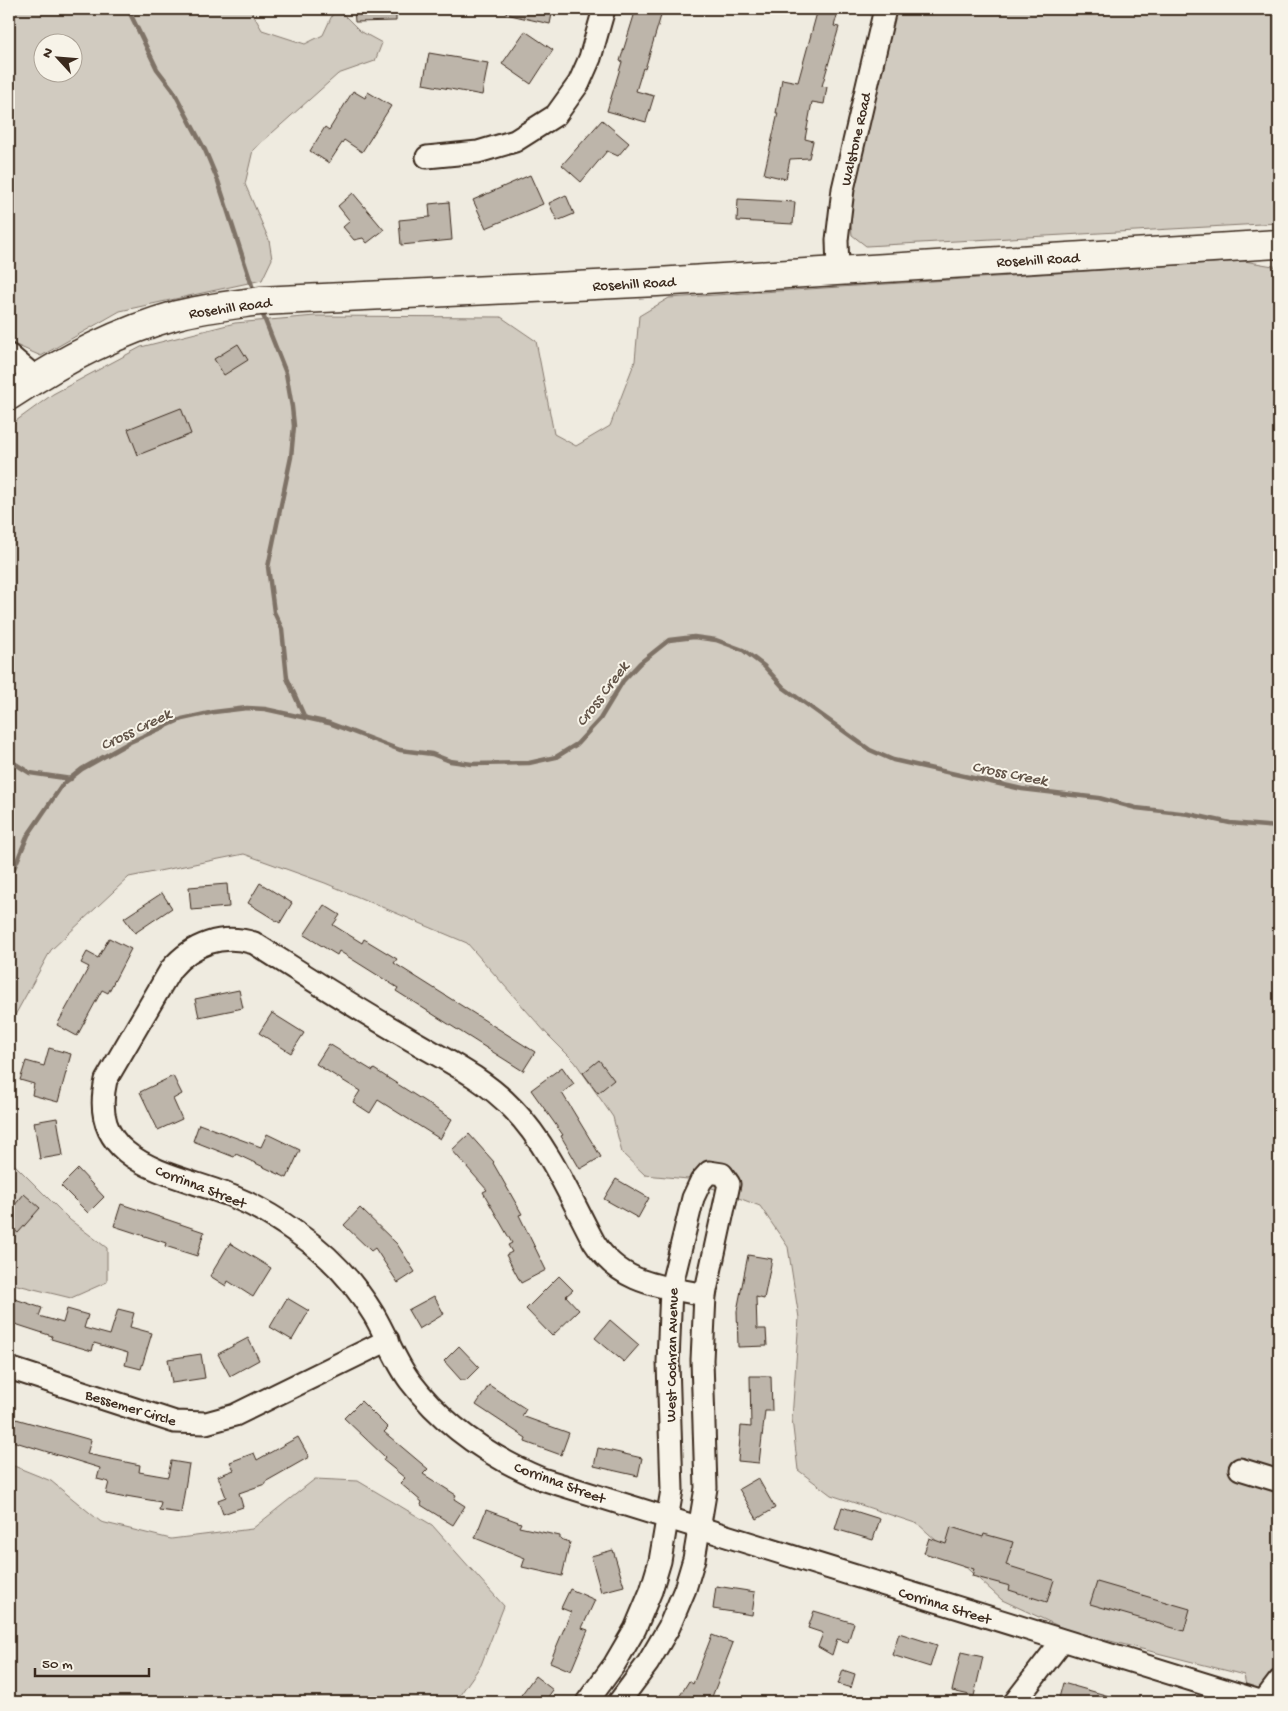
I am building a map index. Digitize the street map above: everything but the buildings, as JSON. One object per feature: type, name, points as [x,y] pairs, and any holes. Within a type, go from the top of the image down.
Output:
[{"type":"main road","name":"Rosehill Road","points":[[9,396],[36,378],[100,343],[138,327],[178,315],[219,306],[260,301],[657,282],[1279,244]]},
{"type":"street","points":[[426,157],[478,152],[515,141],[556,115],[579,83],[590,58],[604,9]]},
{"type":"street","name":"Walstone Road","points":[[838,271],[837,240],[843,189],[885,9]]},
{"type":"street","points":[[9,355],[36,378]]},
{"type":"street","name":"Corrinna Street","points":[[705,1295],[650,1284],[631,1277],[613,1266],[599,1251],[539,1140],[513,1108],[490,1087],[254,943],[244,940],[223,939],[203,944],[185,955],[171,969],[111,1071],[105,1085],[106,1121],[121,1148],[137,1161],[234,1196],[296,1232],[321,1251],[356,1289],[374,1315],[399,1365],[410,1382],[431,1405],[462,1433],[487,1452],[514,1467],[542,1480],[1263,1702]]},
{"type":"street","name":"West Cochran Avenue","points":[[587,1702],[614,1665],[635,1629],[654,1583],[660,1561],[672,1490],[668,1362],[671,1288],[693,1198],[701,1181],[708,1172],[722,1174],[729,1184],[705,1295],[702,1360],[706,1488],[694,1559],[685,1589],[669,1627],[648,1663],[619,1702]]},
{"type":"street","name":"Bessemer Circle","points":[[9,1368],[175,1422],[206,1423],[236,1415],[388,1340]]},
{"type":"street","points":[[1240,1469],[1279,1481]]},
{"type":"street","points":[[1015,1702],[1062,1641]]},
{"type":"street","points":[[1263,1702],[1279,1681]]},
{"type":"shaded area","points":[[9,9],[250,9],[262,30],[305,44],[323,35],[335,9],[338,9],[360,31],[382,43],[375,61],[338,74],[253,150],[245,184],[269,240],[272,259],[262,280],[120,311],[41,356],[9,342]]},
{"type":"shaded area","points":[[895,9],[1279,9],[1279,223],[866,246],[852,235],[849,203]]},
{"type":"shaded area","points":[[1244,261],[1279,267],[1279,1702],[1249,1702],[1244,1675],[1067,1630],[1002,1600],[918,1524],[831,1495],[798,1470],[792,1419],[799,1318],[788,1247],[760,1206],[688,1179],[645,1175],[622,1153],[613,1117],[575,1062],[547,1034],[467,943],[325,883],[244,854],[129,877],[51,950],[9,1026],[9,426],[53,394],[141,347],[235,323],[315,316],[501,317],[536,341],[554,434],[576,446],[610,426],[635,361],[639,316],[669,298]]},
{"type":"shaded area","points":[[9,1159],[70,1220],[107,1248],[107,1282],[71,1298],[9,1283]]},
{"type":"shaded area","points":[[9,1464],[51,1481],[101,1522],[171,1539],[252,1529],[315,1479],[358,1481],[432,1525],[504,1606],[481,1665],[455,1702],[9,1702]]},
{"type":"waterway","points":[[128,9],[157,69],[173,90],[205,150],[218,181],[254,292]]},
{"type":"waterway","points":[[261,310],[286,373],[294,426],[291,457],[268,567],[274,612],[282,629],[287,678],[305,718]]},
{"type":"waterway","name":"Cross Creek","points":[[9,880],[28,835],[63,784],[82,769],[130,742],[182,719],[214,712],[247,708],[265,709],[329,723],[400,750],[432,754],[450,761],[472,764],[529,763],[556,757],[577,744],[600,719],[623,681],[640,663],[669,640],[694,637],[716,640],[743,650],[764,666],[784,688],[870,750],[893,760],[1022,789],[1099,798],[1136,808],[1189,814],[1230,823],[1279,827]]},
{"type":"waterway","points":[[9,760],[30,773],[71,779]]}]
